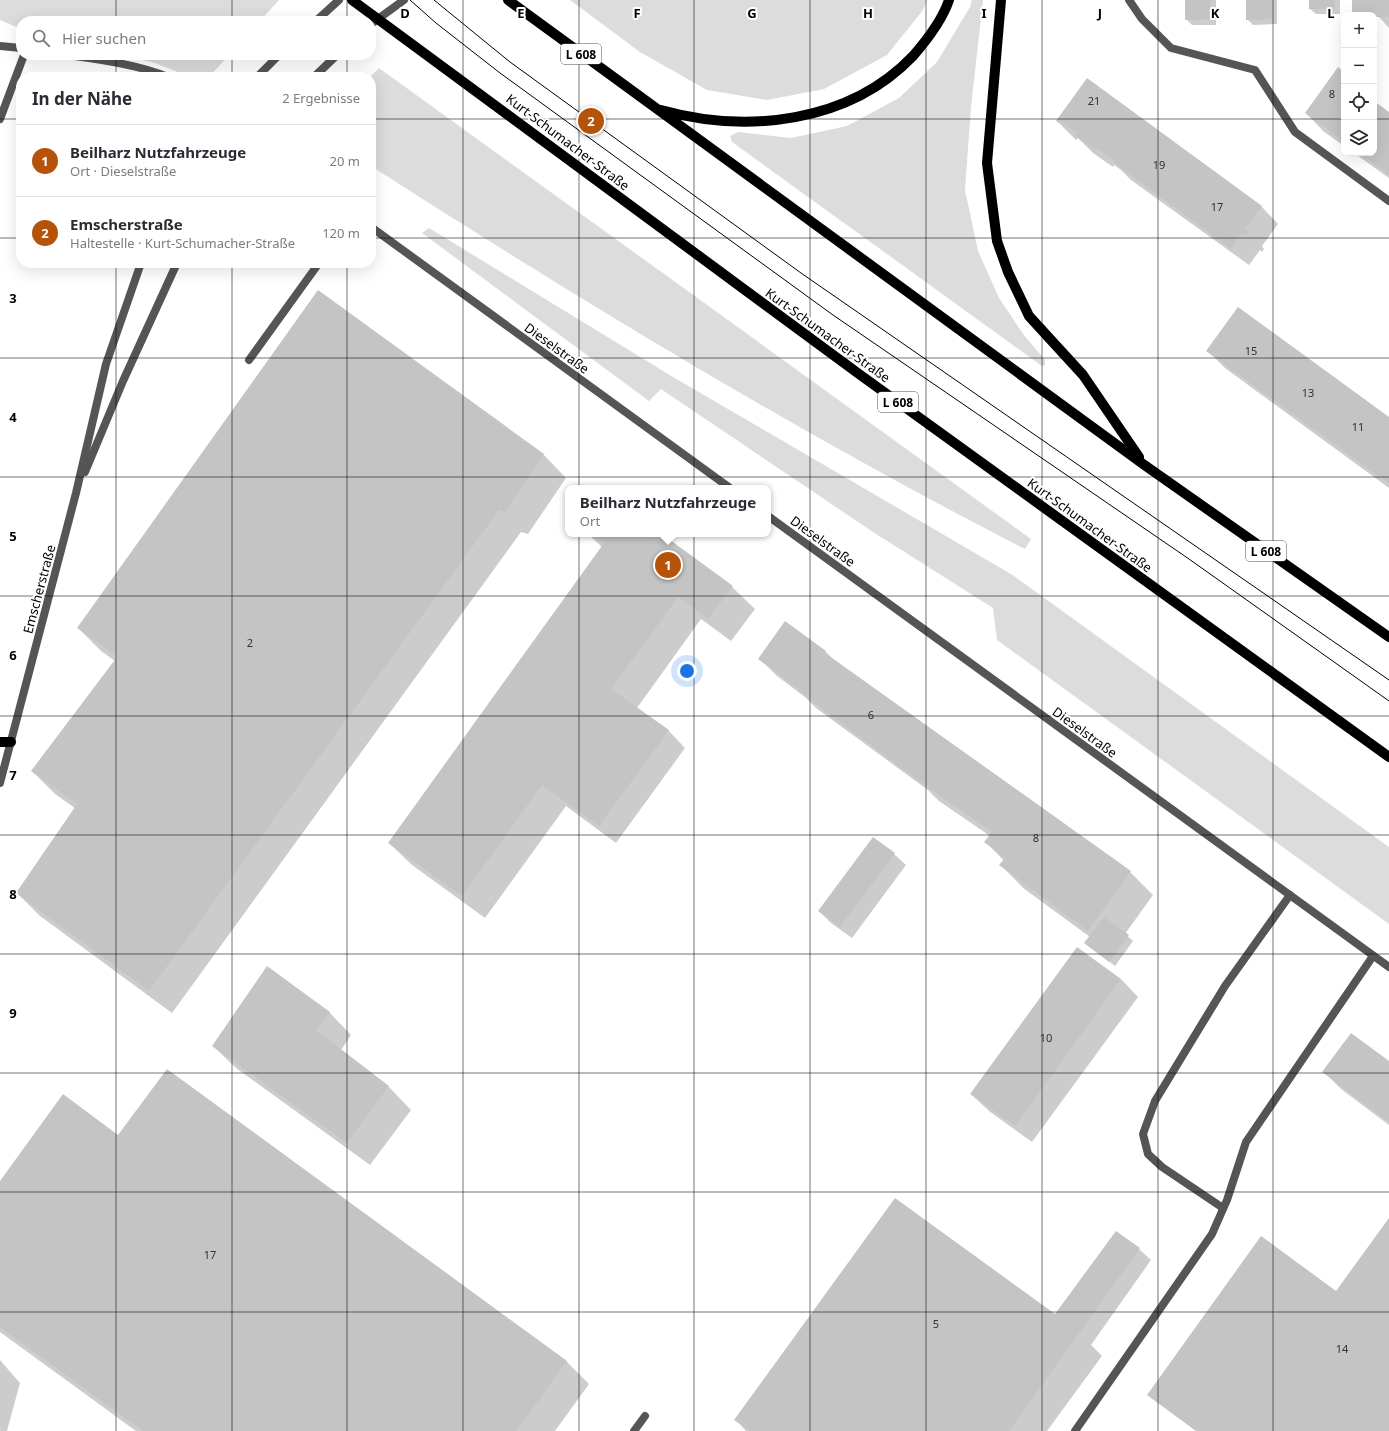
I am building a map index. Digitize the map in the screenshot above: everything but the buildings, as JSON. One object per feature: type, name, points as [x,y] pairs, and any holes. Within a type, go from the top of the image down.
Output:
[{"type":"main road","name":"Kurt-Schumacher-Straße","points":[[352,0],[374,16]]},
{"type":"main road","name":"L 608","points":[[508,0],[1143,464],[1389,638]]},
{"type":"main road","name":"L 608","points":[[654,108],[682,116],[732,121],[790,119],[831,109],[867,93],[898,72],[926,41],[949,0]]},
{"type":"main road","name":"L 608","points":[[1002,0],[987,164],[997,241],[1008,272],[1029,316],[1083,375],[1143,464]]},
{"type":"main road","name":"Kurt-Schumacher-Straße","points":[[376,17],[859,374],[1389,757]]},
{"type":"main road","points":[[0,742],[11,742]]},
{"type":"street","points":[[321,16],[339,0]]},
{"type":"street","points":[[376,20],[404,0]]},
{"type":"street","points":[[1129,0],[1142,19],[1171,48],[1255,70],[1296,132],[1389,201]]},
{"type":"street","points":[[0,46],[16,48]]},
{"type":"street","points":[[18,72],[22,60]]},
{"type":"street","points":[[104,60],[157,72]]},
{"type":"street","points":[[262,72],[274,60]]},
{"type":"street","points":[[319,72],[332,60]]},
{"type":"street","points":[[0,119],[16,76]]},
{"type":"street","name":"Dieselstraße","points":[[376,231],[726,485]]},
{"type":"street","name":"Emscherstraße","points":[[0,783],[76,493],[106,364],[139,268]]},
{"type":"street","name":"Emscherstraße","points":[[76,493],[123,380],[175,268]]},
{"type":"street","points":[[249,360],[315,268]]},
{"type":"street","name":"Dieselstraße","points":[[771,518],[1389,967]]},
{"type":"street","points":[[1223,1208],[1162,1167],[1148,1154],[1143,1134],[1155,1101],[1225,986],[1290,895]]},
{"type":"street","points":[[1076,1431],[1212,1234],[1223,1208],[1246,1142],[1373,956]]},
{"type":"street","points":[[634,1431],[645,1416]]},
{"type":"shaded area","points":[[0,0],[279,0],[265,16],[16,16],[16,27],[0,20]]},
{"type":"shaded area","points":[[570,0],[927,0],[923,10],[887,55],[824,89],[767,100],[707,90],[640,52]]},
{"type":"shaded area","points":[[972,0],[983,0],[971,107],[965,190],[978,251],[999,298],[1023,334],[1045,360],[1045,365],[1042,366],[732,142],[730,136],[738,132],[791,138],[847,126],[899,98],[937,62],[970,7]]},
{"type":"shaded area","points":[[143,60],[224,60],[214,72],[178,72]]},
{"type":"shaded area","points":[[379,68],[1031,539],[1025,549],[858,460],[775,413],[612,317],[376,169],[375,72]]},
{"type":"shaded area","points":[[429,228],[673,377],[1011,574],[1389,847],[1389,924],[997,640],[993,608],[873,532],[661,389],[649,401],[422,233]]},
{"type":"tram line","points":[[410,0],[436,23],[500,73],[833,315],[1189,559],[1389,701]]},
{"type":"tram line","points":[[434,0],[510,62],[801,273],[1389,680]]},
{"type":"place","name":"Emscherstraße","points":[[591,121]]},
{"type":"place","name":"Beilharz Nutzfahrzeuge","points":[[668,565]]}]
